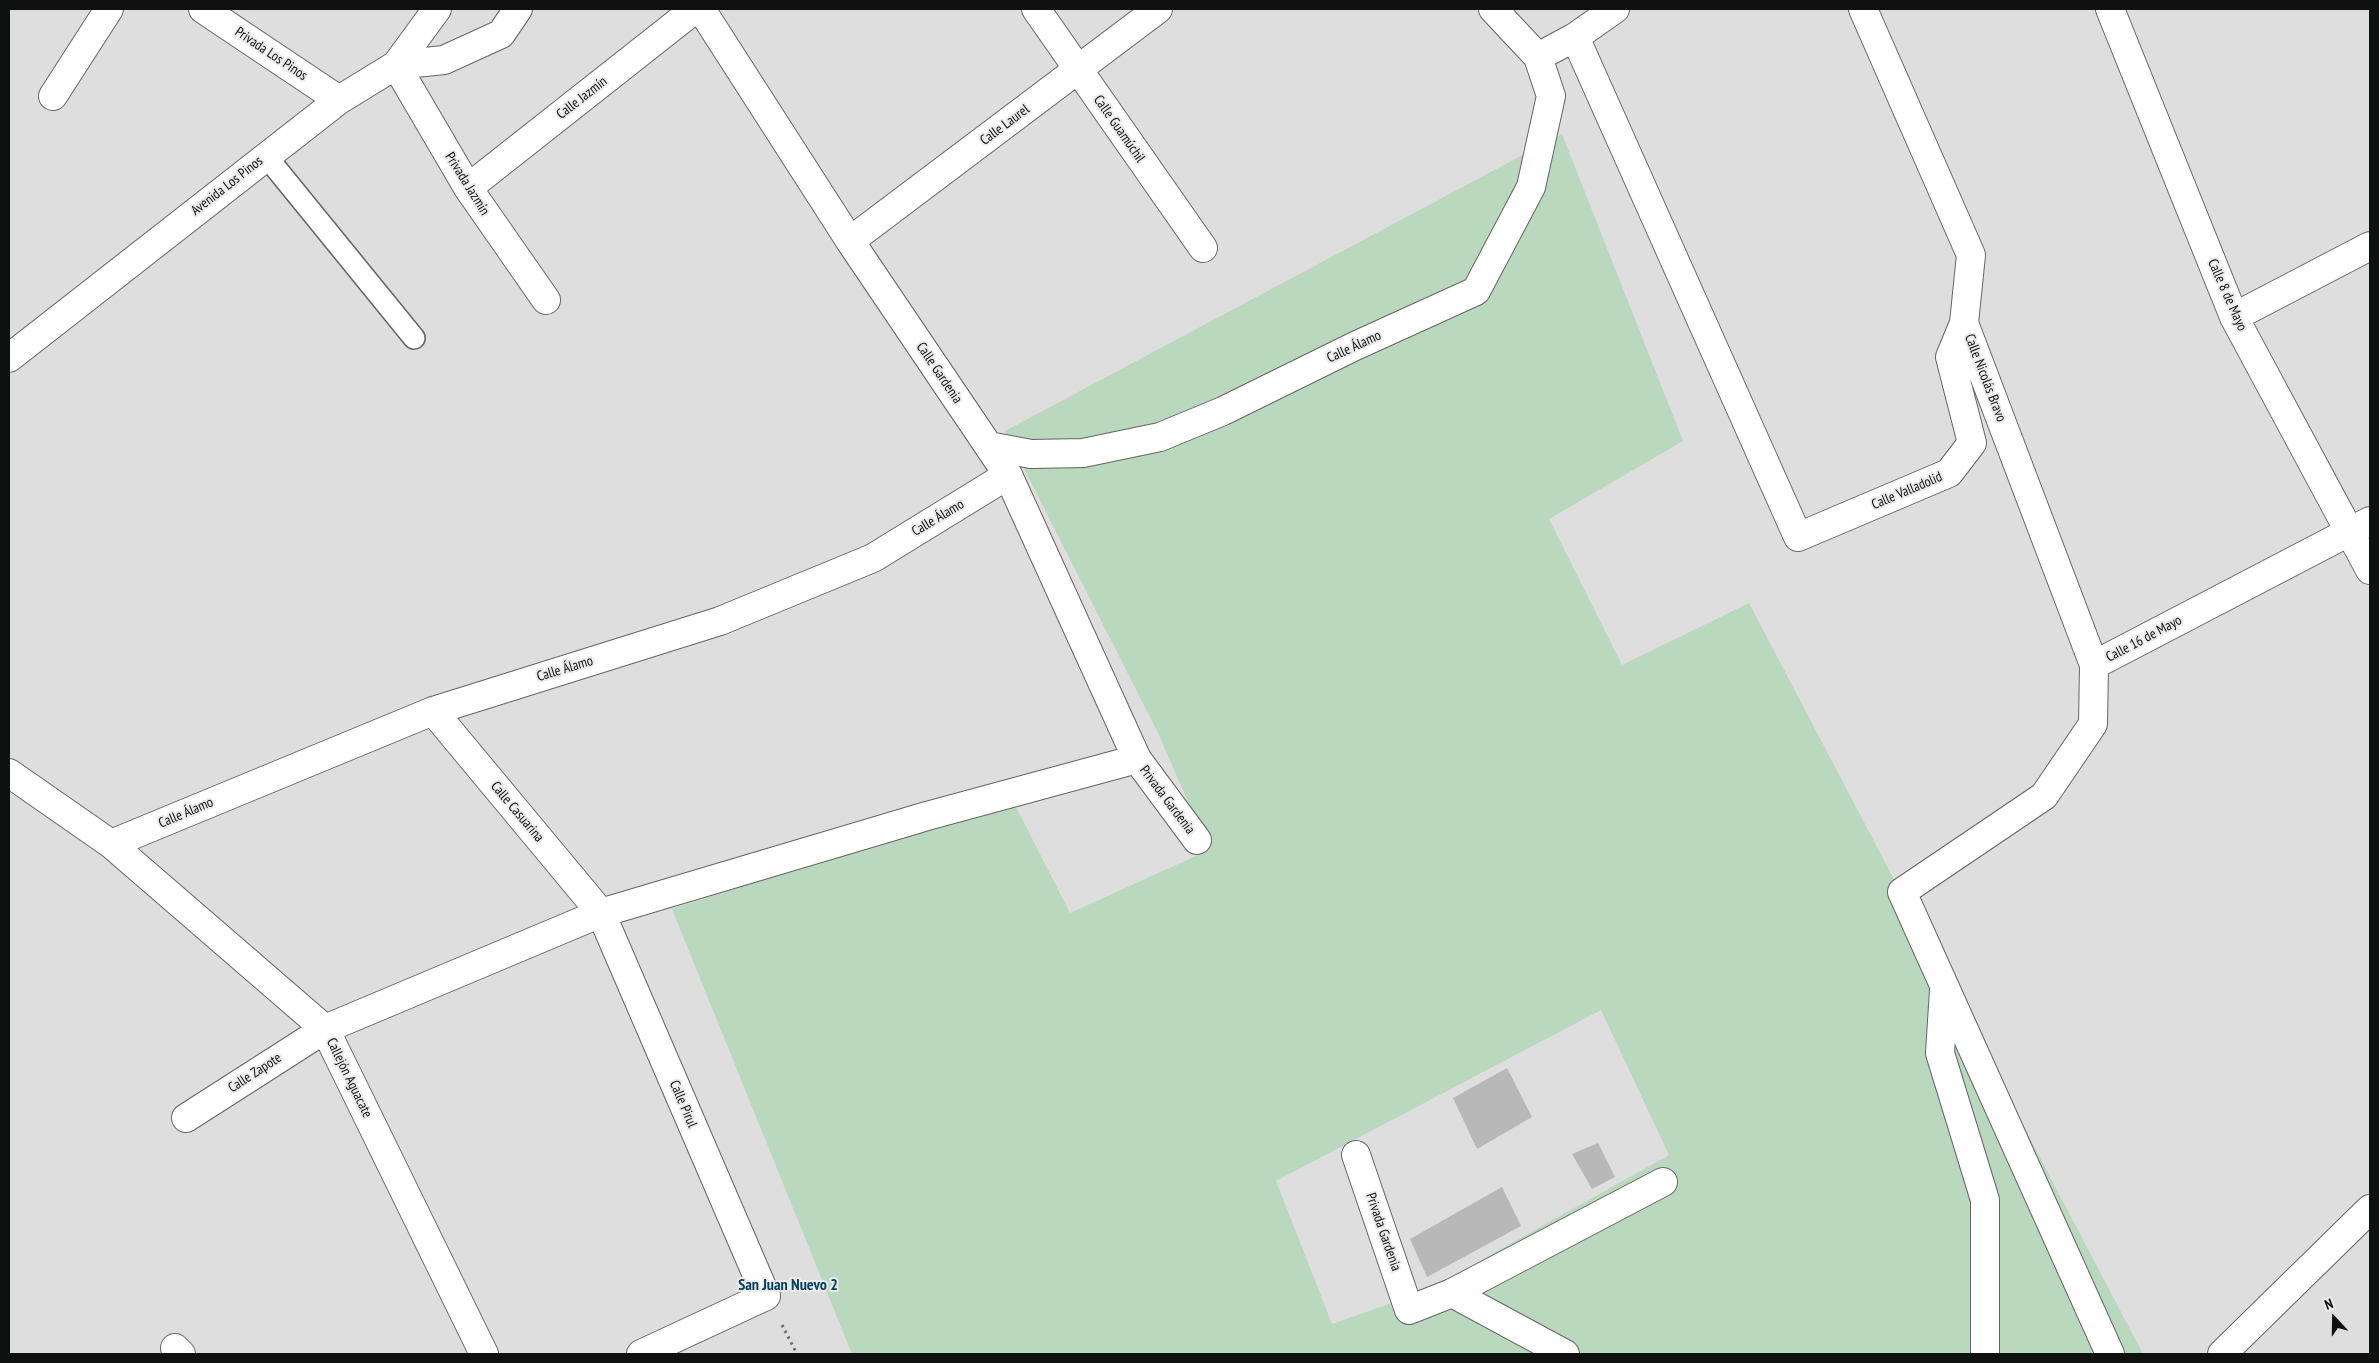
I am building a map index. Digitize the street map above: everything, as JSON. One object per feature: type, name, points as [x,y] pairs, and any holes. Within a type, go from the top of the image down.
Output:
[{"type":"street","points":[[53,96],[109,9]]},
{"type":"street","name":"Privada Los Pinos","points":[[203,9],[339,100]]},
{"type":"street","name":"Avenida Los Pinos","points":[[15,344],[339,100],[396,65],[437,9]]},
{"type":"street","points":[[396,65],[444,60],[500,34],[518,9]]},
{"type":"street","name":"Calle Jazmín","points":[[468,188],[695,9]]},
{"type":"street","name":"Calle Gardenia","points":[[701,9],[850,241],[1008,475],[1137,760]]},
{"type":"street","name":"Calle Guamúchil","points":[[1036,9],[1203,248]]},
{"type":"street","name":"Calle Laurel","points":[[850,241],[1158,9]]},
{"type":"street","points":[[1492,9],[1538,57],[1575,37],[1615,9]]},
{"type":"street","name":"Calle Nicolás Bravo","points":[[1863,9],[1971,255],[1964,323],[2094,665]]},
{"type":"street","name":"Calle 8 de Mayo","points":[[2110,9],[2234,317],[2360,526],[2370,570]]},
{"type":"street","name":"Calle Valladolid","points":[[1575,37],[1798,537],[1949,473],[1972,443],[1950,357],[1964,323]]},
{"type":"street","name":"Calle Álamo","points":[[988,446],[1031,454],[1083,453],[1160,437],[1223,411],[1355,346],[1476,292],[1531,187],[1551,96],[1538,57]]},
{"type":"street","name":"Privada Jazmín","points":[[396,65],[468,188],[546,300]]},
{"type":"street","points":[[2234,317],[2370,246]]},
{"type":"street","name":"Calle Álamo","points":[[111,844],[433,711],[720,621],[873,558],[1008,475]]},
{"type":"street","name":"Calle 16 de Mayo","points":[[1944,986],[1902,892],[2044,796],[2093,724],[2094,665],[2360,526]]},
{"type":"street","name":"Calle Casuarina","points":[[433,711],[601,913]]},
{"type":"street","name":"Privada Gardenia","points":[[1137,760],[1197,840]]},
{"type":"street","name":"Calle Zapote","points":[[186,1118],[325,1029],[601,913],[927,816],[1137,760]]},
{"type":"street","name":"Callejón Aguacate","points":[[9,773],[111,844],[325,1029],[484,1354]]},
{"type":"street","name":"Calle Pirul","points":[[601,913],[766,1296],[641,1354]]},
{"type":"street","points":[[1944,986],[1940,1053],[1985,1200],[1985,1354]]},
{"type":"street","points":[[1944,986],[2110,1354]]},
{"type":"street","name":"Privada Gardenia","points":[[1356,1155],[1410,1310],[1452,1294]]},
{"type":"street","points":[[1452,1294],[1663,1182]]},
{"type":"street","points":[[2222,1354],[2370,1209]]},
{"type":"street","points":[[1452,1294],[1565,1354]]},
{"type":"lane","points":[[266,156],[414,338]]},
{"type":"green space","points":[[1562,134],[1683,441],[1549,519],[1622,665],[1749,603],[2143,1354],[852,1354],[672,909],[1012,799],[1070,913],[1209,850],[1158,733],[1005,431]],"holes":[[[1601,1010],[1669,1155],[1426,1291],[1332,1324],[1276,1181]]]},
{"type":"building","points":[[1507,1068],[1532,1117],[1477,1149],[1453,1098]]},
{"type":"building","points":[[1598,1143],[1615,1177],[1592,1189],[1572,1154]]},
{"type":"building","points":[[1502,1187],[1521,1226],[1427,1277],[1410,1239]]},
{"type":"district","name":"San Juan Nuevo 2","points":[[788,1285]]}]
